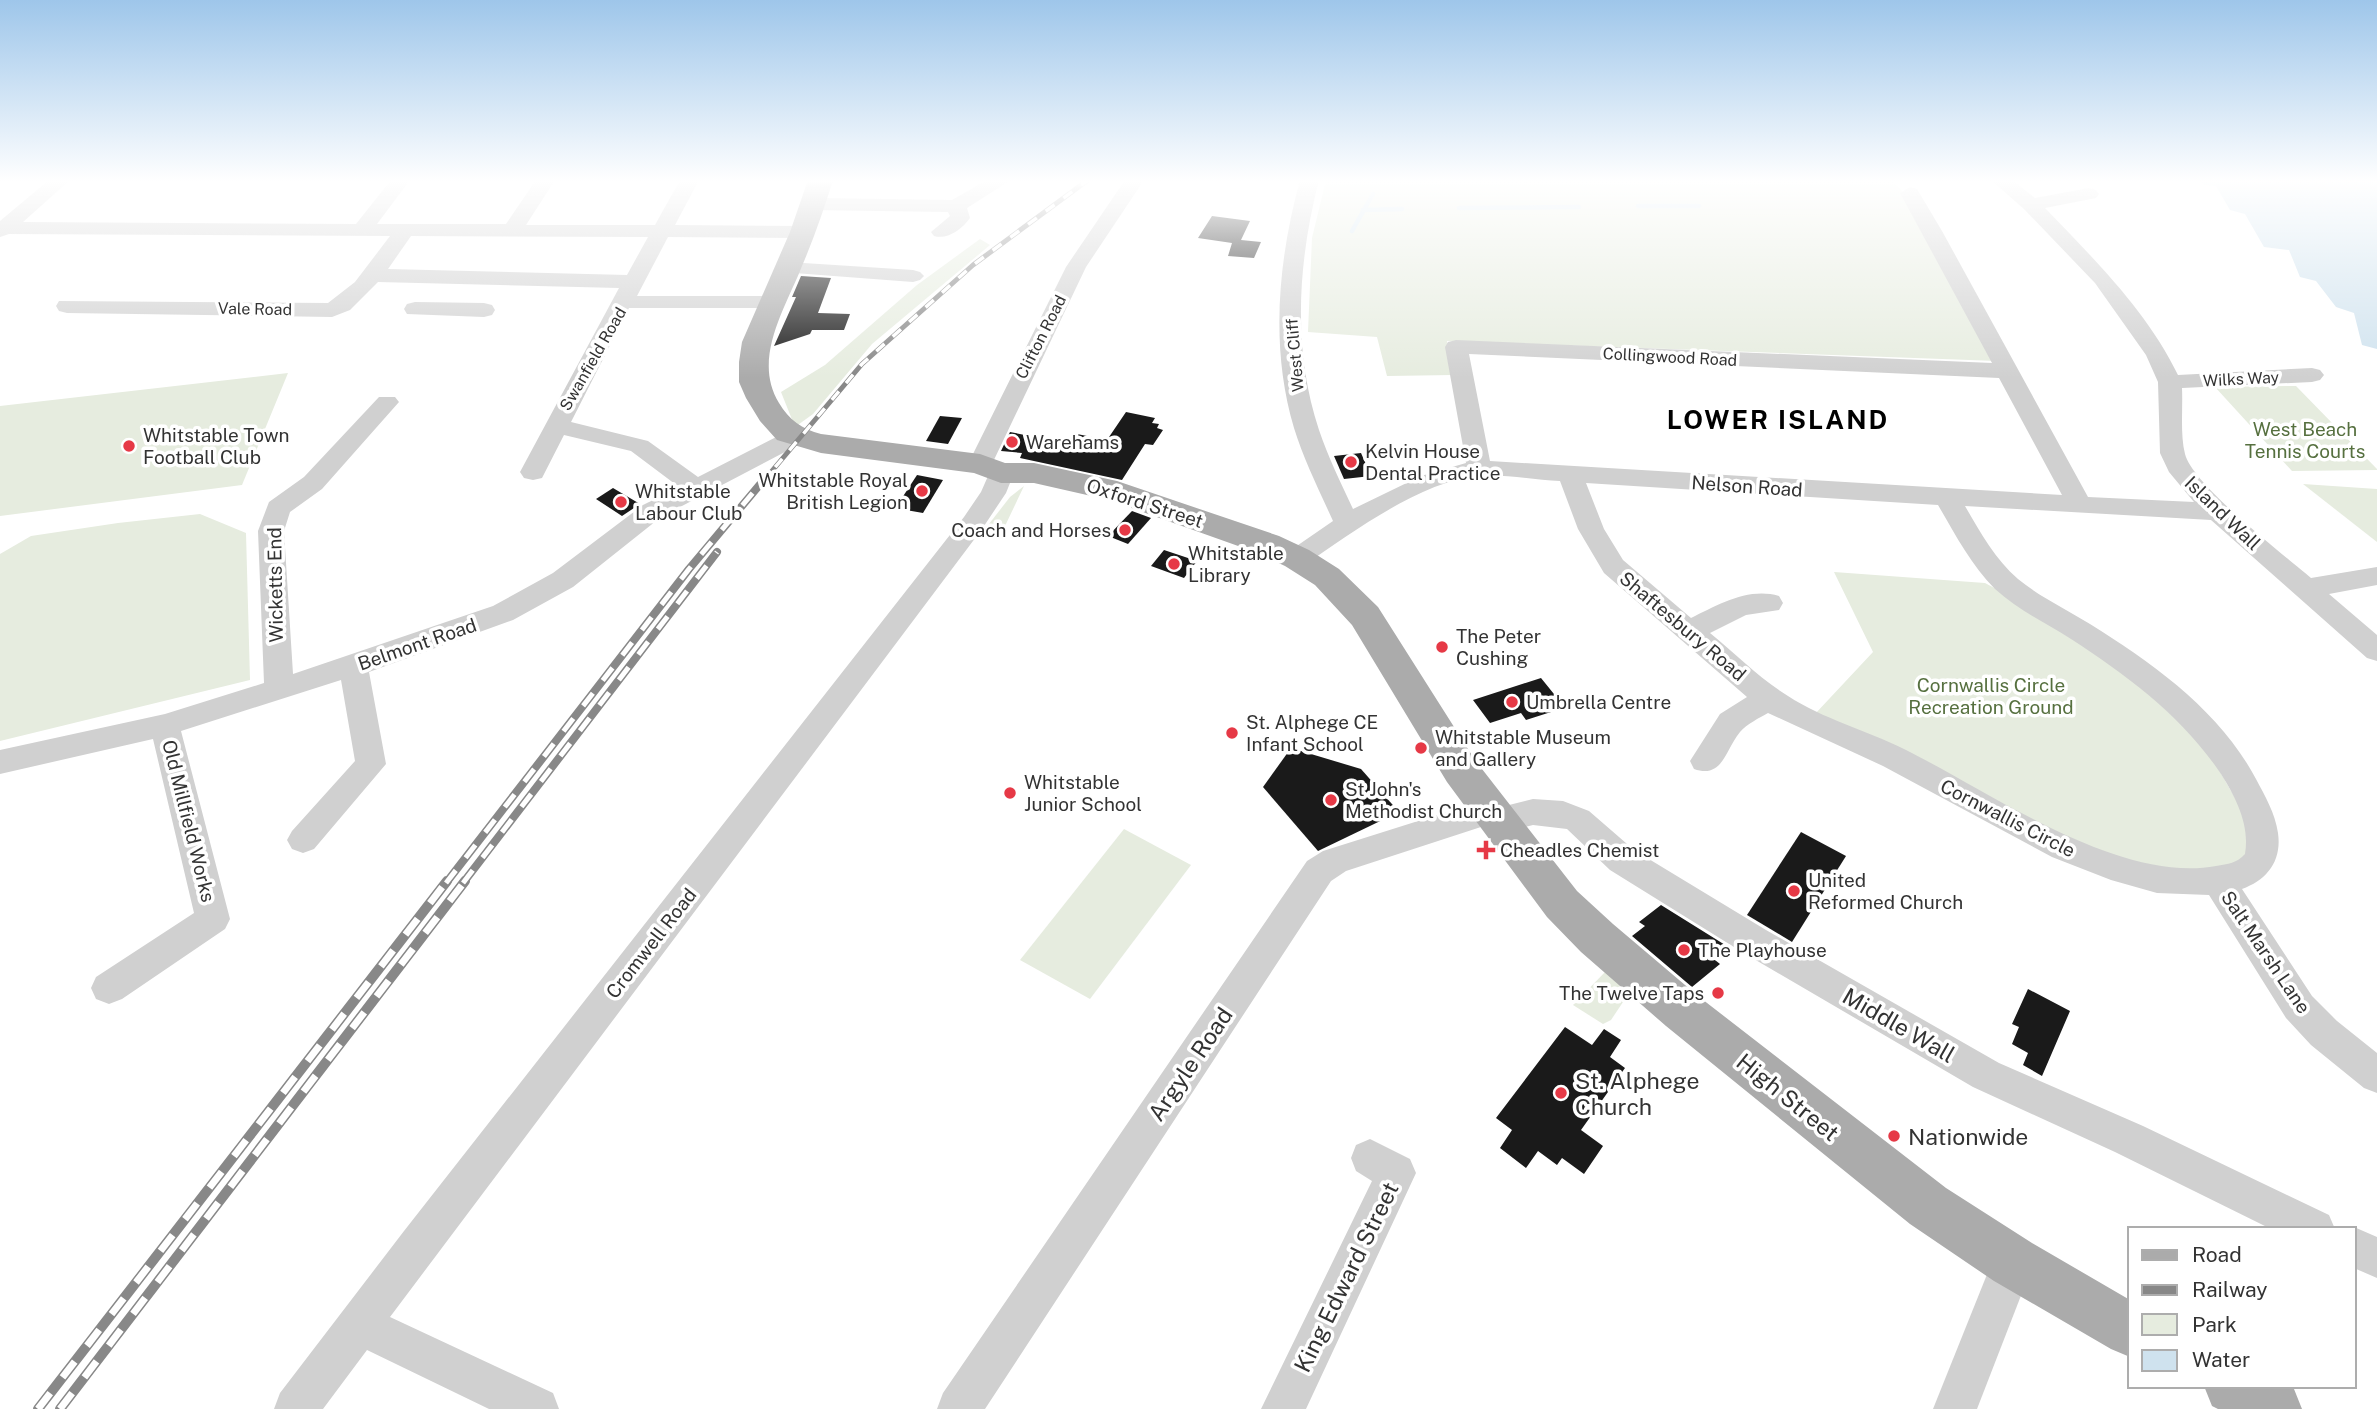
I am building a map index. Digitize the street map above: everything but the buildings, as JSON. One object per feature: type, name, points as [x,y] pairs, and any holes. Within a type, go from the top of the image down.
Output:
[{"type":"main road","points":[[795,437],[788,433],[764,403],[752,376],[757,342],[797,246]]},
{"type":"main road","name":"Oxford Street","points":[[795,437],[1034,473],[1117,491],[1297,558],[1346,594],[1365,616],[1461,771],[1494,816]]},
{"type":"main road","name":"High Street","points":[[1494,816],[1562,904],[1682,1011],[1928,1206],[2012,1262],[2128,1329]]},
{"type":"main road","points":[[2236,1388],[2274,1409]]},
{"type":"street","name":"Vale Road","points":[[67,306],[332,310],[342,306],[393,246]]},
{"type":"street","points":[[622,302],[654,246]]},
{"type":"street","name":"Clifton Road","points":[[991,468],[1076,267],[1090,246]]},
{"type":"street","name":"West Cliff","points":[[1294,246],[1290,273],[1295,378],[1302,415],[1346,523]]},
{"type":"street","points":[[1942,246],[2080,505]]},
{"type":"street","name":"Island Wall","points":[[2070,246],[2102,279],[2140,328],[2171,382],[2172,453],[2178,467],[2219,512],[2377,651]]},
{"type":"street","points":[[788,268],[913,276]]},
{"type":"street","points":[[371,275],[634,282]]},
{"type":"street","points":[[450,309],[473,278]]},
{"type":"street","name":"Swanfield Road","points":[[533,472],[622,302],[774,302]]},
{"type":"street","points":[[415,309],[484,310]]},
{"type":"street","name":"Collingwood Road","points":[[1479,468],[1456,347],[2007,371]]},
{"type":"street","name":"Wilks Way","points":[[2171,382],[2312,375]]},
{"type":"street","name":"Wicketts End","points":[[279,690],[271,531],[275,513],[283,503],[313,483],[387,402]]},
{"type":"street","points":[[555,426],[639,446],[696,487]]},
{"type":"street","name":"Belmont Road","points":[[0,762],[165,724],[353,666],[503,613],[538,596],[652,511],[795,437]]},
{"type":"street","name":"Cromwell Road","points":[[296,1409],[435,1223],[538,1095],[588,1024],[973,523],[993,492],[991,468]]},
{"type":"street","name":"Nelson Road","points":[[1297,558],[1346,523],[1424,483],[1451,472],[1479,468],[1757,487],[2219,512]]},
{"type":"street","name":"Shaftesbury Road","points":[[1570,474],[1597,546],[1607,561],[1769,697]]},
{"type":"street","name":"Cornwallis Circle","points":[[1769,697],[1781,706],[1890,756],[2039,838],[2068,851],[2182,883],[2219,882],[2246,873],[2259,861],[2264,837],[2245,788],[2222,750],[2191,715],[2146,675],[2029,600],[1998,575],[1947,497]]},
{"type":"street","points":[[2305,589],[2377,576]]},
{"type":"street","points":[[1689,631],[1741,606],[1769,603]]},
{"type":"street","points":[[303,840],[371,765],[353,666]]},
{"type":"street","points":[[1705,761],[1731,722],[1769,697]]},
{"type":"street","name":"Old Millfield Works","points":[[109,988],[213,919],[165,724]]},
{"type":"street","name":"Middle Wall","points":[[1494,816],[1533,812],[1563,814],[1578,820],[1622,859],[1754,941],[1986,1075],[2129,1139],[2311,1227]]},
{"type":"street","name":"Argyle Road","points":[[959,1409],[1319,871],[1335,861],[1494,816]]},
{"type":"street","name":"Salt Marsh Lane","points":[[2219,882],[2299,1007],[2324,1033],[2377,1076]]},
{"type":"street","name":"King Edward Street","points":[[1283,1409],[1396,1172],[1370,1158]]},
{"type":"street","points":[[2356,1248],[2377,1258]]},
{"type":"street","points":[[1955,1409],[2012,1262]]},
{"type":"street","points":[[361,1325],[537,1409]]},
{"type":"green space","points":[[971,246],[989,246],[872,344],[813,414],[795,427],[781,392],[825,365],[917,285]]},
{"type":"green space","points":[[1312,246],[1933,246],[1997,361],[1447,341],[1453,375],[1387,376],[1377,337],[1308,332]]},
{"type":"green space","name":"Whitstable Town Football Club","points":[[288,373],[242,485],[0,516],[0,406]]},
{"type":"green space","name":"West Beach Tennis Courts","points":[[2296,386],[2377,470],[2292,471],[2215,387]]},
{"type":"green space","name":"West Beach Tennis Courts","points":[[2303,484],[2377,489],[2377,542]]},
{"type":"green space","points":[[1024,486],[1005,526],[989,524],[1010,497]]},
{"type":"green space","points":[[200,514],[246,533],[250,680],[0,741],[0,554],[31,536]]},
{"type":"green space","name":"Cornwallis Circle Recreation Ground","points":[[1834,572],[1985,583],[2036,610],[2114,660],[2207,749],[2247,819],[2246,854],[2239,865],[2194,876],[2081,850],[1815,714],[1873,652]]},
{"type":"green space","points":[[1124,829],[1191,865],[1090,999],[1020,960]]},
{"type":"green space","points":[[1607,970],[1621,985],[1625,999],[1611,1020],[1603,1024],[1573,1005]]},
{"type":"water","points":[[2377,246],[2377,349],[2362,345],[2354,313],[2336,307],[2316,281],[2300,277],[2289,250],[2264,247]]},
{"type":"railway","points":[[761,484],[862,364],[973,265],[999,246]]},
{"type":"railway","points":[[446,883],[689,569],[762,482]]},
{"type":"railway","points":[[463,883],[717,552]]},
{"type":"railway","points":[[38,1409],[447,881]]},
{"type":"railway","points":[[60,1409],[465,881]]},
{"type":"place","name":"Warehams","points":[[1012,442]]},
{"type":"place","name":"Whitstable Town Football Club","points":[[129,446]]},
{"type":"place","name":"Kelvin House Dental Practice","points":[[1351,462]]},
{"type":"place","name":"Whitstable Royal British Legion","points":[[922,491]]},
{"type":"place","name":"Whitstable Labour Club","points":[[621,502]]},
{"type":"place","name":"Coach and Horses","points":[[1125,530]]},
{"type":"place","name":"Whitstable Library","points":[[1174,564]]},
{"type":"place","name":"The Peter Cushing","points":[[1442,647]]},
{"type":"place","name":"Umbrella Centre","points":[[1512,702]]},
{"type":"place","name":"St. Alphege CE Infant School","points":[[1232,733]]},
{"type":"place","name":"Whitstable Museum and Gallery","points":[[1421,748]]},
{"type":"place","name":"Whitstable Junior School","points":[[1010,793]]},
{"type":"place","name":"St John's Methodist Church","points":[[1331,800]]},
{"type":"place","name":"Cheadles Chemist","points":[[1486,850]]},
{"type":"place","name":"United Reformed Church","points":[[1794,891]]},
{"type":"place","name":"The Playhouse","points":[[1684,950]]},
{"type":"place","name":"The Twelve Taps","points":[[1718,993]]},
{"type":"place","name":"St. Alphege Church","points":[[1561,1093]]},
{"type":"place","name":"Nationwide","points":[[1894,1136]]},
{"type":"district","name":"LOWER ISLAND","points":[[1778,419]]}]
